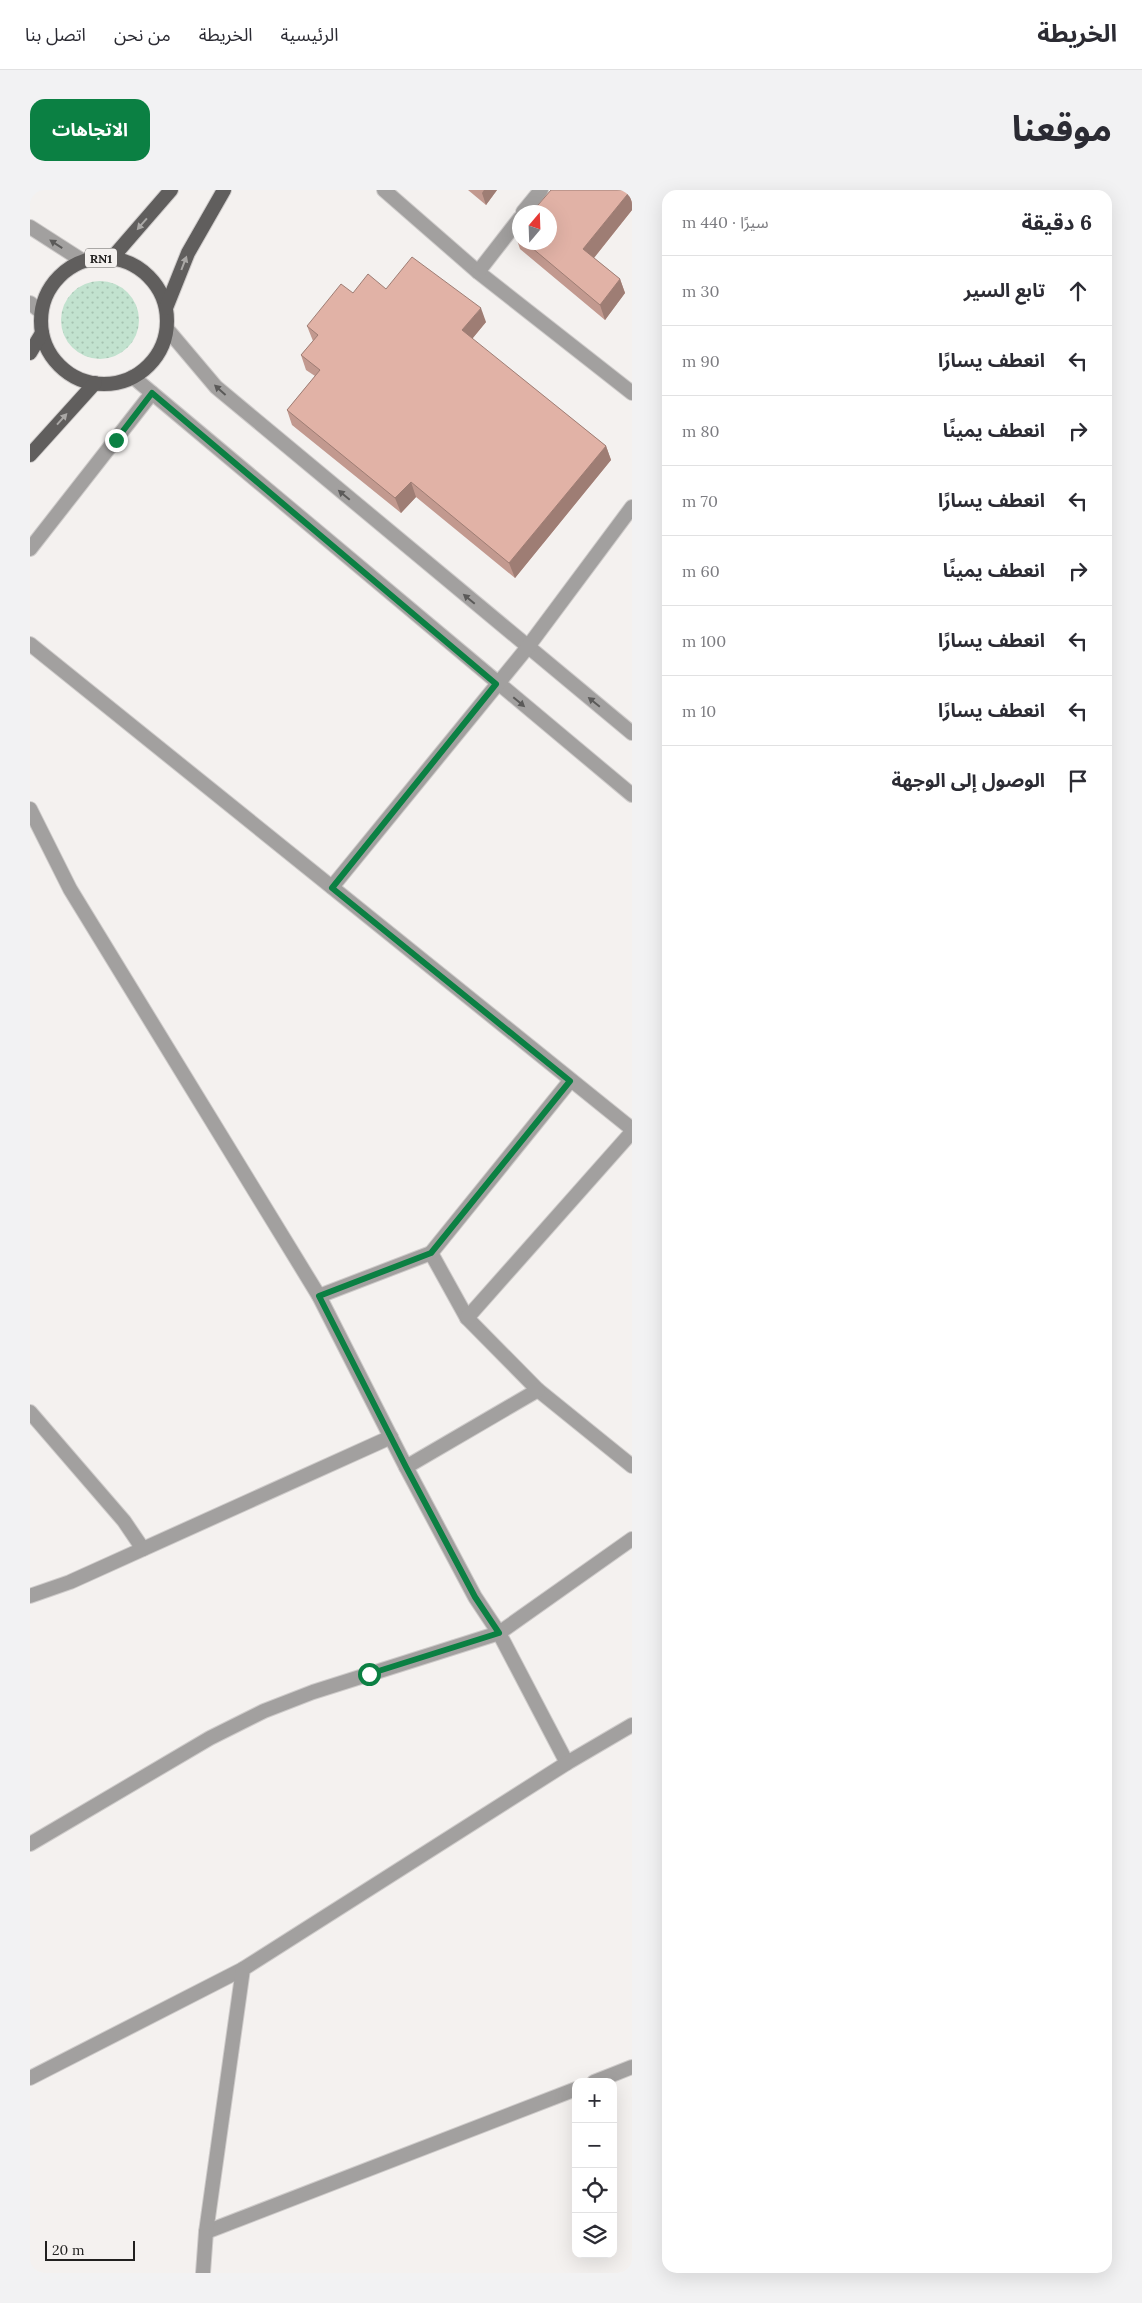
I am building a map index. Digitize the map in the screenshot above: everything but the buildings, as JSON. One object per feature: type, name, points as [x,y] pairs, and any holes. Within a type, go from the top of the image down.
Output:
[{"type":"main road","name":"RN1","points":[[112,258],[171,190]]},
{"type":"main road","name":"RN1","points":[[166,308],[188,253],[224,190]]},
{"type":"main road","name":"RN1","points":[[112,258],[131,264],[147,274],[159,290],[166,308],[167,329],[161,348],[150,365],[133,377],[121,382],[95,383],[76,377],[61,366],[49,351],[42,333],[41,312],[46,296],[55,281],[67,270],[82,262],[112,258]]},
{"type":"main road","points":[[30,353],[42,333]]},
{"type":"main road","points":[[30,455],[95,383]]},
{"type":"street","points":[[384,190],[478,272],[632,393]]},
{"type":"street","points":[[529,205],[541,190]]},
{"type":"street","points":[[30,227],[82,262]]},
{"type":"street","points":[[478,272],[512,228]]},
{"type":"street","points":[[30,303],[41,312]]},
{"type":"street","points":[[167,329],[216,387],[527,648],[632,733]]},
{"type":"street","points":[[133,377],[496,684],[632,795]]},
{"type":"street","points":[[30,549],[152,393]]},
{"type":"street","points":[[332,888],[527,648],[632,507]]},
{"type":"street","points":[[30,644],[632,1131],[467,1318]]},
{"type":"street","points":[[30,809],[70,889],[319,1296],[475,1597],[499,1633],[567,1763]]},
{"type":"street","points":[[319,1296],[431,1253],[570,1081]]},
{"type":"street","points":[[431,1253],[467,1318],[538,1390],[632,1466]]},
{"type":"street","points":[[406,1467],[538,1390]]},
{"type":"street","points":[[30,1412],[124,1522],[142,1549]]},
{"type":"street","points":[[30,1596],[70,1582],[391,1437]]},
{"type":"street","points":[[30,1844],[210,1738],[264,1711],[313,1692],[499,1633],[632,1539]]},
{"type":"street","points":[[30,2078],[243,1969],[567,1763],[632,1725]]},
{"type":"street","points":[[203,2273],[206,2232],[243,1969]]},
{"type":"street","points":[[604,2078],[632,2067]]},
{"type":"street","points":[[206,2232],[572,2091]]},
{"type":"green space","points":[[100,281],[115,284],[132,298],[136,305],[139,320],[136,335],[122,352],[115,356],[100,359],[85,356],[68,342],[64,335],[61,320],[64,305],[78,288],[85,284]]},
{"type":"route","points":[[116,440],[152,393],[496,684],[332,888],[570,1081],[431,1253],[319,1296],[475,1597],[499,1633],[369,1674]]}]
